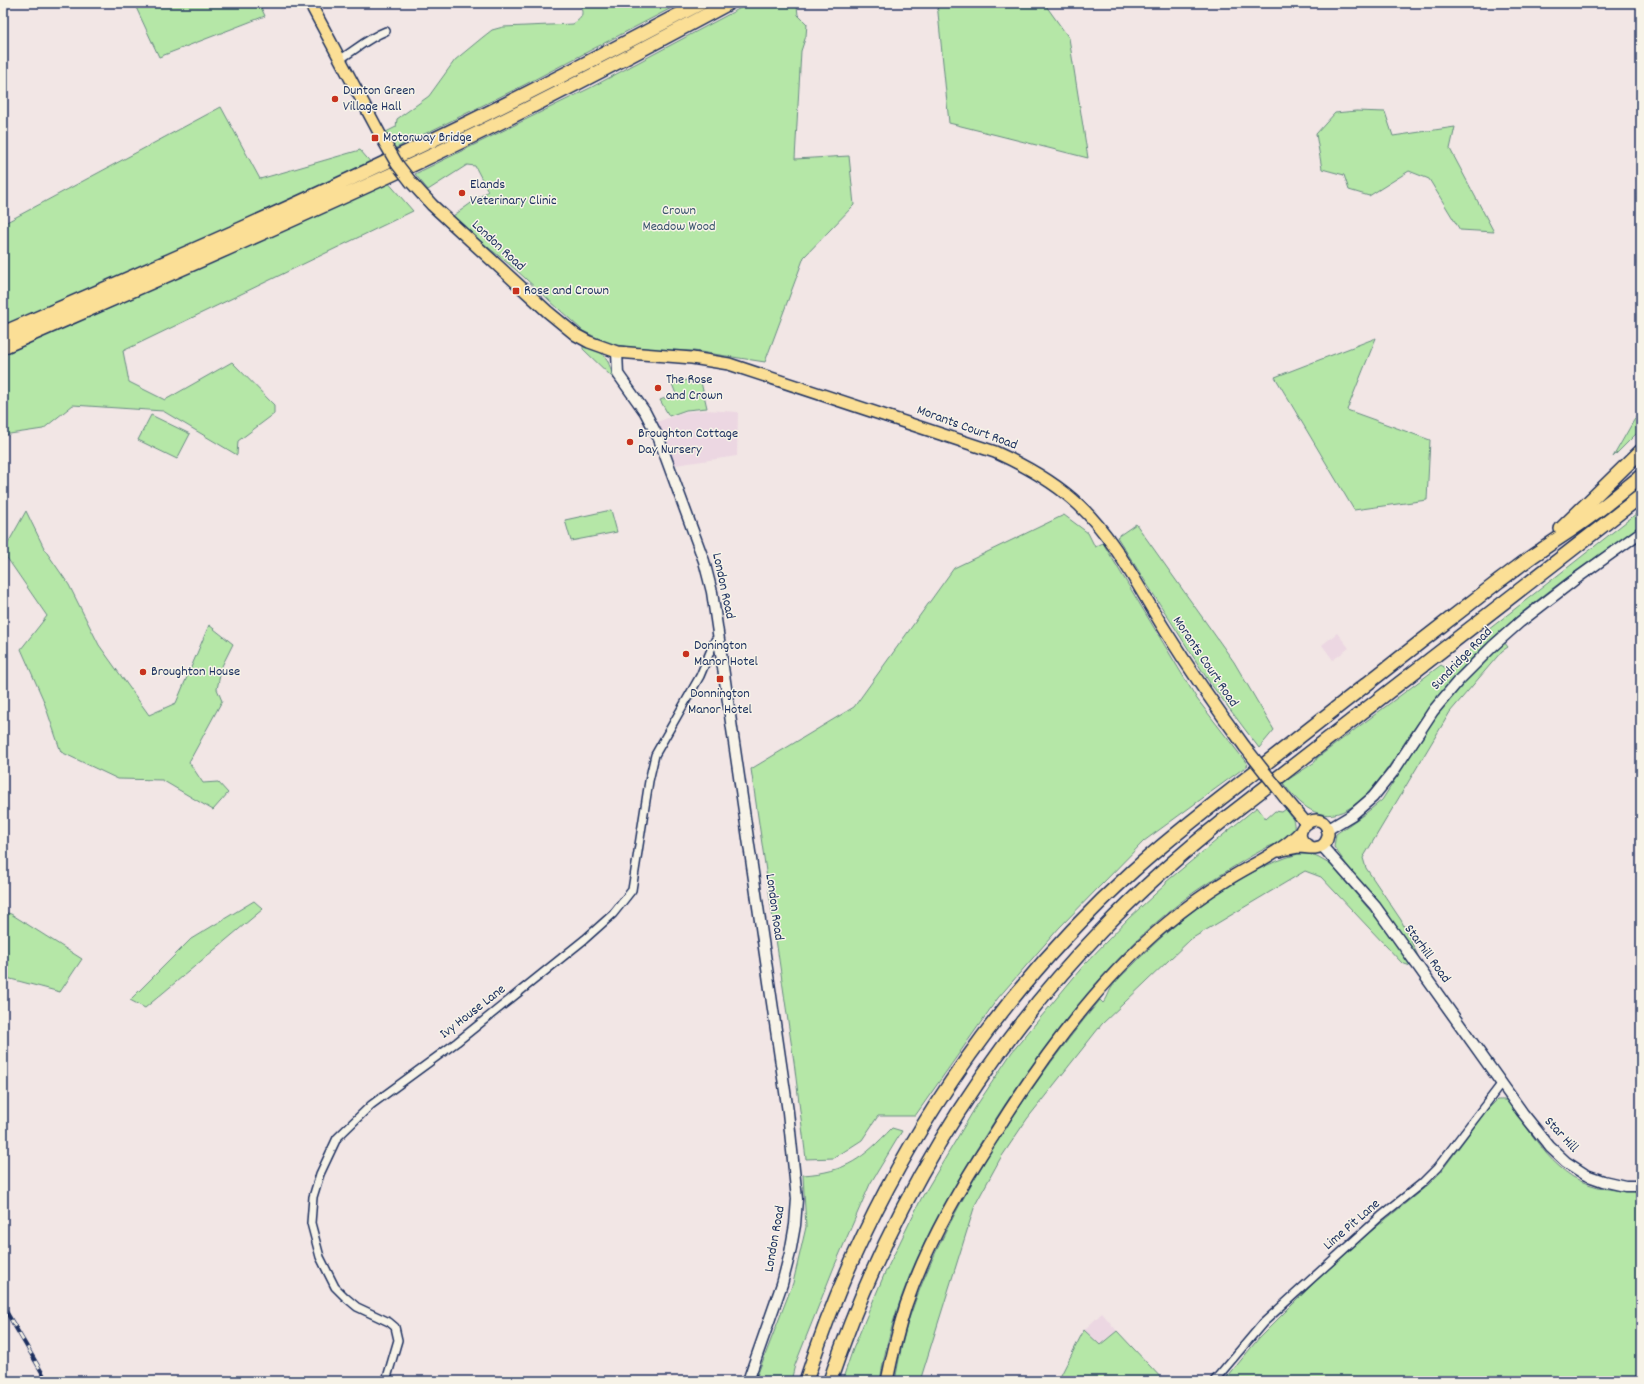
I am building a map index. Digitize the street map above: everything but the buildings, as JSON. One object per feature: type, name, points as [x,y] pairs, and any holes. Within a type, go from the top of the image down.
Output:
[{"type":"highway","points":[[3,333],[211,243],[404,154],[523,96],[701,3]]},
{"type":"highway","points":[[3,347],[153,282],[414,164],[602,70],[728,3]]},
{"type":"highway","points":[[1538,551],[1641,451]]},
{"type":"highway","points":[[806,1381],[840,1288],[876,1210],[895,1174],[938,1102],[973,1051],[1012,1001],[1088,915],[1126,878],[1180,831],[1538,551],[1590,517],[1641,476]]},
{"type":"highway","points":[[830,1381],[851,1321],[870,1276],[887,1238],[926,1166],[969,1095],[992,1061],[1017,1028],[1073,961],[1131,900],[1220,822],[1641,496]]},
{"type":"main road","name":"London Road","points":[[310,3],[382,138],[397,164],[411,182],[432,205],[562,325],[588,342],[617,352]]},
{"type":"main road","name":"Morants Court Road","points":[[617,352],[692,358],[729,364],[995,452],[1042,476],[1080,505],[1109,538],[1205,693],[1286,799],[1303,827]]},
{"type":"main road","points":[[887,1381],[906,1306],[926,1255],[975,1164],[1030,1080],[1097,994],[1139,948],[1167,923],[1201,897],[1227,880],[1279,851],[1303,827],[1314,820],[1326,826],[1328,830],[1328,838],[1316,846],[1297,847],[1279,851]]},
{"type":"main road","points":[[1303,827],[1302,840],[1307,846],[1316,846]]},
{"type":"street","points":[[340,60],[375,35],[386,31]]},
{"type":"street","name":"London Road","points":[[617,352],[618,374],[645,412],[659,438],[704,561],[712,592],[788,1112],[797,1199],[795,1226],[782,1284],[748,1381]]},
{"type":"street","name":"Sundridge Road","points":[[1328,830],[1352,815],[1373,797],[1393,772],[1433,711],[1459,680],[1492,646],[1573,580],[1641,532]]},
{"type":"street","name":"Ivy House Lane","points":[[386,1381],[398,1340],[395,1327],[389,1322],[357,1307],[335,1287],[323,1264],[315,1242],[312,1223],[313,1197],[320,1174],[337,1138],[371,1105],[457,1042],[585,939],[613,914],[632,890],[649,781],[655,755],[700,676],[715,640],[718,638]]},
{"type":"street","name":"Starhill Road","points":[[1316,846],[1375,906],[1502,1083]]},
{"type":"street","name":"Star Hill","points":[[1502,1083],[1550,1148],[1566,1162],[1586,1175],[1603,1181],[1625,1186],[1641,1186]]},
{"type":"street","name":"Lime Pit Lane","points":[[1214,1381],[1263,1323],[1381,1216],[1421,1184],[1437,1168],[1502,1083]]},
{"type":"shaded area","points":[[706,410],[738,412],[737,456],[675,465],[657,422],[684,412]]},
{"type":"shaded area","points":[[1337,633],[1349,648],[1333,660],[1322,645]]},
{"type":"shaded area","points":[[1102,1313],[1117,1331],[1100,1345],[1084,1330]]},
{"type":"green space","points":[[134,3],[259,3],[265,16],[159,57]]},
{"type":"green space","points":[[580,3],[681,3],[524,85],[394,149],[384,133],[396,127],[397,119],[429,96],[455,60],[483,37],[492,30],[503,27],[573,24],[582,15]]},
{"type":"green space","name":"Crown Meadow Wood","points":[[750,3],[803,3],[797,6],[798,15],[807,24],[806,36],[801,51],[795,159],[849,156],[854,205],[804,257],[765,362],[694,351],[655,351],[610,344],[583,331],[515,269],[473,235],[453,216],[488,191],[475,166],[467,165],[428,190],[415,174],[590,88]]},
{"type":"green space","points":[[937,3],[1044,3],[1069,38],[1088,158],[949,123]]},
{"type":"green space","points":[[221,107],[260,179],[360,150],[413,211],[123,351],[129,382],[165,400],[232,362],[274,405],[274,414],[238,441],[237,455],[163,411],[73,405],[43,429],[3,435],[3,224]]},
{"type":"green space","points":[[1356,111],[1385,112],[1393,136],[1455,127],[1450,149],[1494,232],[1460,230],[1429,179],[1409,171],[1369,196],[1349,190],[1344,175],[1322,169],[1316,134],[1335,113]]},
{"type":"green space","points":[[1376,338],[1347,410],[1430,440],[1427,500],[1354,510],[1275,377]]},
{"type":"green space","points":[[583,345],[601,353],[604,356],[609,364],[614,379],[583,349]]},
{"type":"green space","points":[[687,380],[689,383],[701,382],[707,408],[686,410],[669,416],[660,400],[676,394],[672,384]]},
{"type":"green space","points":[[1641,408],[1641,429],[1613,457]]},
{"type":"green space","points":[[151,415],[190,434],[177,459],[138,440]]},
{"type":"green space","points":[[611,510],[617,532],[571,541],[565,520]]},
{"type":"green space","points":[[1641,510],[1641,527],[1542,596],[1473,657],[1437,697],[1384,773],[1357,803],[1348,809],[1328,815],[1311,810],[1303,805],[1289,791],[1283,783],[1315,762],[1317,758],[1441,665],[1447,669],[1456,663],[1461,657],[1475,647],[1479,639],[1488,630]]},
{"type":"green space","points":[[26,511],[45,550],[69,585],[99,645],[149,715],[176,703],[209,625],[233,644],[222,666],[217,689],[222,701],[189,762],[203,783],[218,782],[228,793],[213,810],[162,780],[118,779],[61,752],[43,699],[21,649],[47,616],[3,552]]},
{"type":"green space","points":[[1064,515],[1088,533],[1095,547],[1103,543],[1197,699],[1248,765],[1144,841],[1059,928],[998,998],[915,1116],[878,1116],[862,1140],[834,1158],[806,1159],[794,1062],[751,769],[854,707],[954,568]]},
{"type":"green space","points":[[1136,524],[1234,662],[1274,730],[1259,748],[1210,683],[1117,537]]},
{"type":"green space","points":[[1504,642],[1508,647],[1502,651],[1450,712],[1363,858],[1366,868],[1401,920],[1420,960],[1382,907],[1351,871],[1334,847],[1336,834],[1382,800],[1430,725],[1455,690]]},
{"type":"green space","points":[[1257,807],[1266,819],[1275,811],[1282,812],[1286,809],[1294,824],[1291,835],[1283,841],[1268,847],[1238,864],[1178,904],[1128,949],[1087,994],[1049,1042],[997,1117],[941,1211],[909,1276],[887,1345],[880,1381],[842,1381],[853,1349],[884,1275],[921,1199],[975,1108],[1012,1052],[1084,965],[1129,918],[1166,884],[1166,882]]},
{"type":"green space","points":[[1298,854],[1309,854],[1331,865],[1385,928],[1413,967],[1402,963],[1321,877],[1305,871],[1191,939],[1102,1024],[1027,1119],[1000,1159],[975,1205],[920,1381],[895,1381],[903,1340],[910,1316],[932,1260],[959,1206],[1007,1126],[1067,1041],[1100,1000],[1103,1003],[1105,1001],[1112,987],[1119,978],[1188,915],[1209,899],[1253,872]]},
{"type":"green space","points":[[254,901],[263,909],[145,1008],[130,1000],[191,939]]},
{"type":"green space","points":[[3,912],[11,914],[82,959],[60,992],[3,977]]},
{"type":"green space","points":[[1497,1100],[1506,1100],[1513,1105],[1541,1147],[1559,1166],[1573,1177],[1597,1187],[1641,1192],[1641,1381],[1224,1381],[1259,1338],[1317,1280],[1364,1237],[1428,1185],[1440,1173],[1486,1111]]},
{"type":"green space","points":[[892,1128],[902,1131],[870,1184],[834,1267],[795,1365],[791,1381],[755,1381],[793,1283],[806,1227],[803,1175],[831,1171],[853,1162],[872,1148]]},
{"type":"green space","points":[[1084,1330],[1100,1345],[1117,1331],[1164,1381],[1058,1381]]},
{"type":"railway","points":[[3,1306],[47,1381]]},
{"type":"place","name":"Dunton Green Village Hall","points":[[335,99]]},
{"type":"place","name":"Motorway Bridge","points":[[375,138]]},
{"type":"place","name":"Elands Veterinary Clinic","points":[[462,193]]},
{"type":"place","name":"Rose and Crown","points":[[516,291]]},
{"type":"place","name":"The Rose and Crown","points":[[658,388]]},
{"type":"place","name":"Broughton Cottage Day Nursery","points":[[630,442]]},
{"type":"place","name":"Donington Manor Hotel","points":[[686,654]]},
{"type":"place","name":"Broughton House","points":[[143,672]]},
{"type":"place","name":"Donnington Manor Hotel","points":[[720,679]]}]
